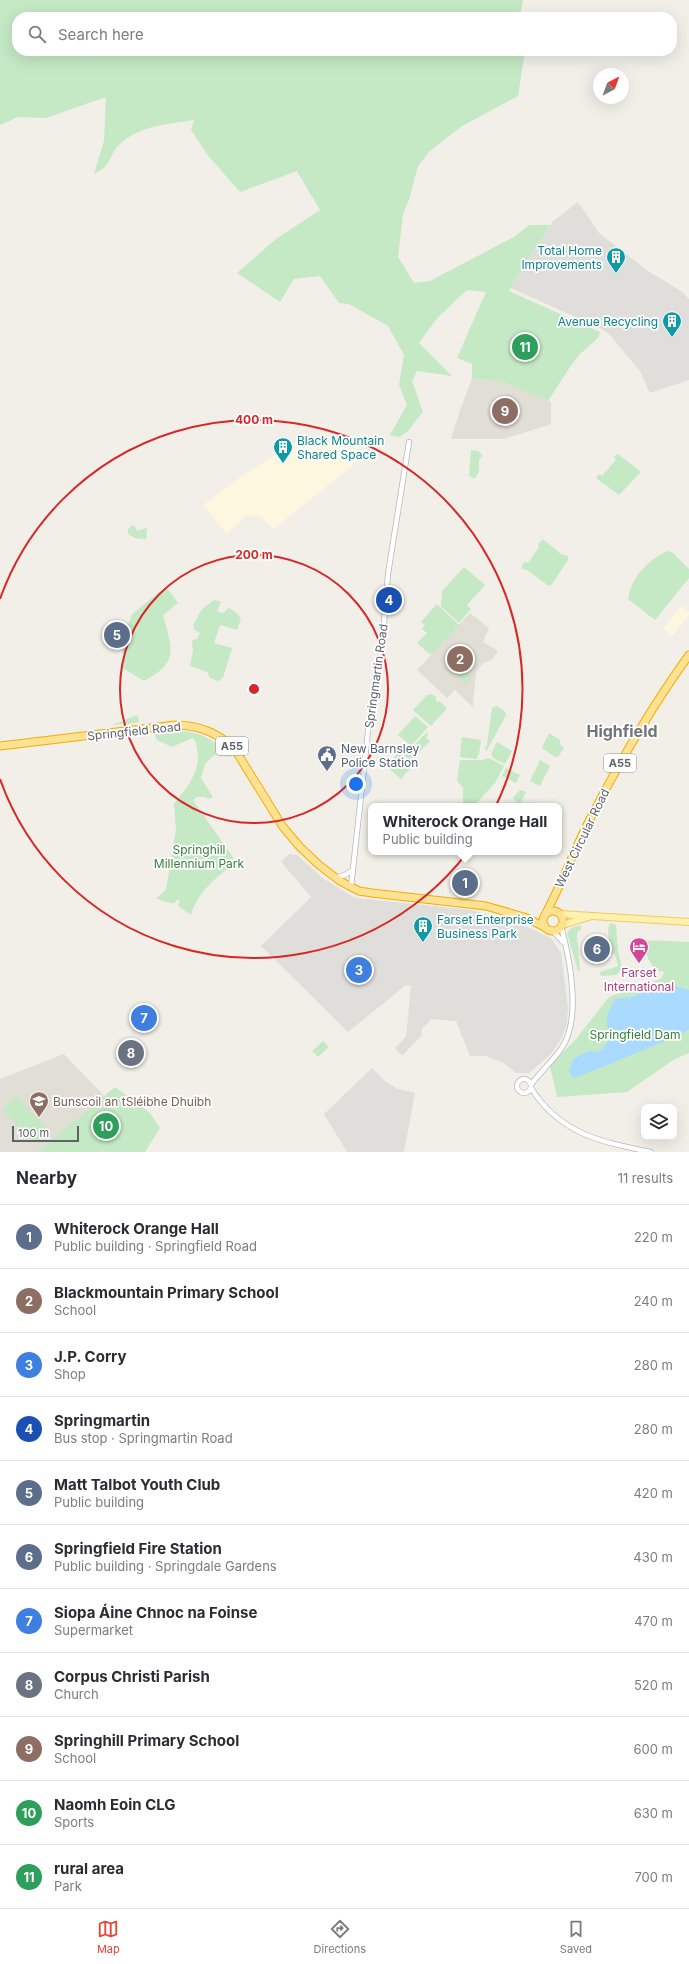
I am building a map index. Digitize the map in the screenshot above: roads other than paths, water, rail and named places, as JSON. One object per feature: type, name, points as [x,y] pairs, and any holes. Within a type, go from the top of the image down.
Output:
[{"type":"highway","name":"West Circular Road","points":[[545,914],[554,899],[583,834],[616,769],[657,702],[689,656]]},
{"type":"highway","name":"Springfield Road","points":[[0,746],[175,725],[189,725],[209,731],[222,738],[234,748],[287,832],[306,854],[335,878],[351,887],[372,893],[480,905],[527,918],[549,929]]},
{"type":"highway","name":"West Circular Road","points":[[554,899],[559,913]]},
{"type":"highway","name":"A55","points":[[545,914],[551,911],[559,913]]},
{"type":"highway","points":[[545,914],[543,922],[549,929],[561,925],[562,919],[559,913]]},
{"type":"highway","name":"Springfield Road","points":[[527,918],[545,914]]},
{"type":"main road","points":[[559,913],[689,922]]},
{"type":"main road","points":[[561,925],[592,916]]},
{"type":"street","name":"Springmartin Road","points":[[351,887],[369,723],[382,647],[388,574],[409,442]]},
{"type":"street","points":[[335,878],[345,875],[353,870]]},
{"type":"street","points":[[539,1100],[519,1091],[517,1085],[521,1080],[527,1080],[540,1071],[561,1050],[571,1025],[572,995],[561,925]]},
{"type":"street","points":[[549,929],[563,942]]},
{"type":"street","points":[[526,1093],[540,1071]]},
{"type":"street","points":[[527,1080],[539,1100],[552,1114],[575,1131],[611,1144],[650,1152]]},
{"type":"water","name":"Springfield Dam","points":[[671,985],[689,990],[689,1029],[680,1035],[573,1079],[569,1071],[573,1059],[588,1051],[598,1052],[607,1043],[608,1014],[615,999],[633,997],[640,993]]},
{"type":"place","name":"Total Home Improvements","points":[[616,274]]},
{"type":"place","name":"Avenue Recycling","points":[[672,338]]},
{"type":"place","name":"rural area","points":[[525,347]]},
{"type":"place","name":"Springhill Primary School","points":[[505,411]]},
{"type":"place","name":"Black Mountain Shared Space","points":[[283,464]]},
{"type":"place","name":"Springmartin","points":[[389,600]]},
{"type":"place","name":"Matt Talbot Youth Club","points":[[117,635]]},
{"type":"place","name":"Blackmountain Primary School","points":[[460,659]]},
{"type":"place","name":"New Barnsley Police Station","points":[[327,772]]},
{"type":"place","name":"Whiterock Orange Hall","points":[[465,883]]},
{"type":"place","name":"Farset Enterprise Business Park","points":[[423,943]]},
{"type":"place","name":"Springfield Fire Station","points":[[597,949]]},
{"type":"place","name":"Farset International","points":[[639,964]]},
{"type":"place","name":"J.P. Corry","points":[[359,970]]},
{"type":"place","name":"Siopa Áine Chnoc na Foinse","points":[[144,1018]]},
{"type":"place","name":"Corpus Christi Parish","points":[[131,1053]]},
{"type":"place","name":"Bunscoil an tSléibhe Dhuibh","points":[[39,1118]]},
{"type":"place","name":"Naomh Eoin CLG","points":[[106,1126]]},
{"type":"district","name":"Highfield","points":[[622,731]]},
{"type":"park label","name":"Springhill Millennium Park","points":[[199,856]]}]
